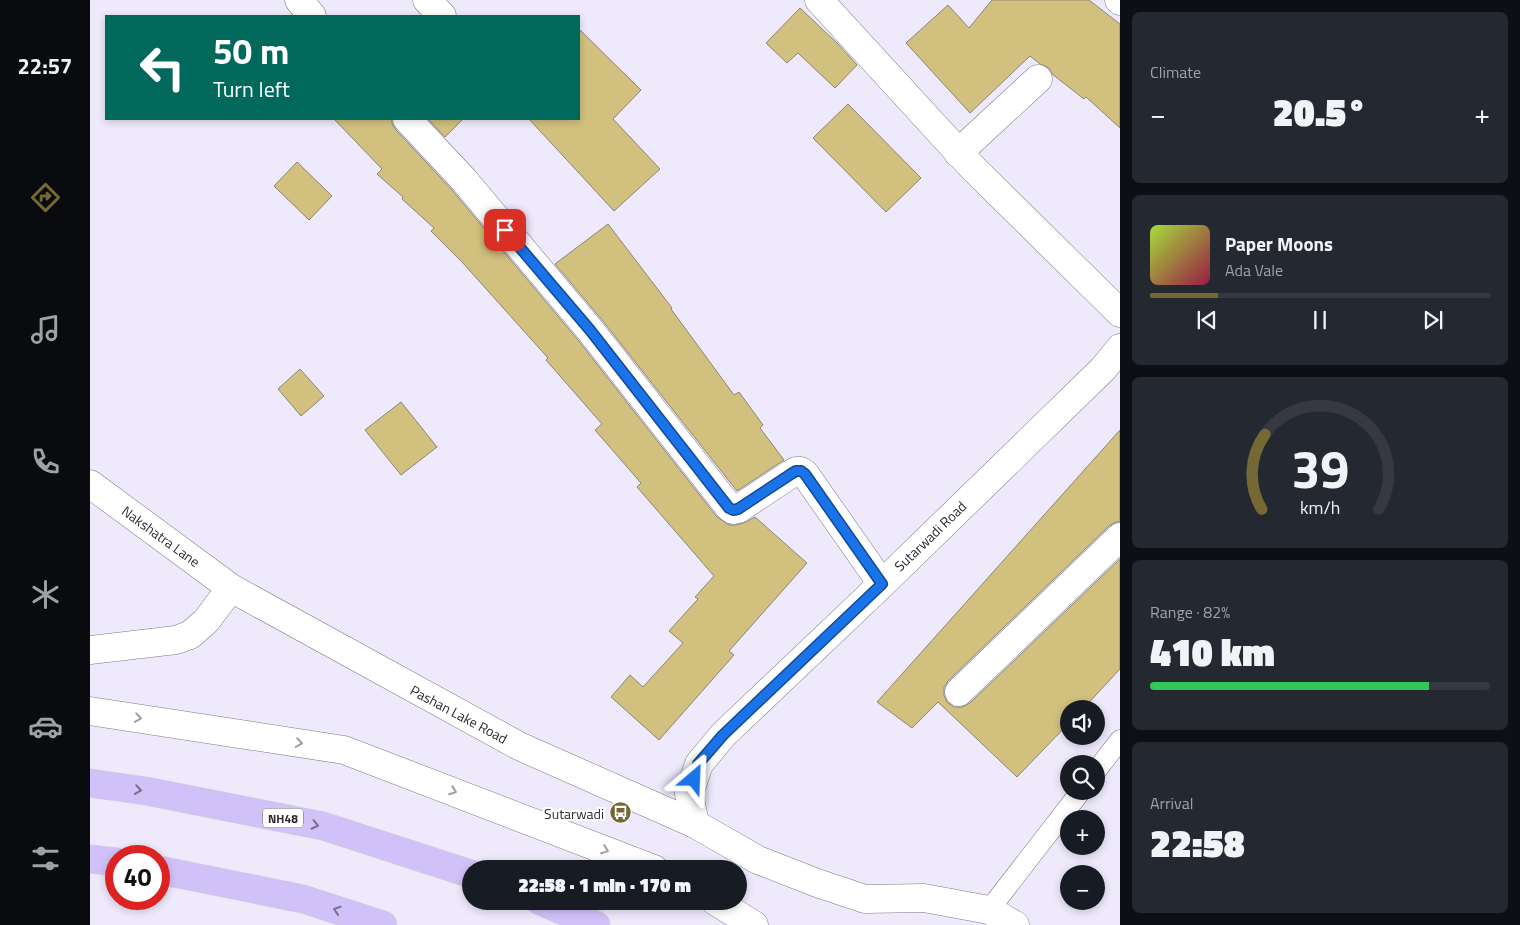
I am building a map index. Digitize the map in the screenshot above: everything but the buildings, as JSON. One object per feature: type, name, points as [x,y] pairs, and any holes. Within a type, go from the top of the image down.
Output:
[{"type":"highway","name":"NH48","points":[[90,783],[146,790],[323,826],[462,871]]},
{"type":"highway","points":[[90,859],[105,861]]},
{"type":"highway","points":[[170,872],[303,899],[383,925]]},
{"type":"highway","points":[[561,910],[596,925]]},
{"type":"street","points":[[299,0],[311,15]]},
{"type":"street","points":[[427,0],[441,15]]},
{"type":"street","points":[[818,0],[958,152],[1120,313]]},
{"type":"street","points":[[958,152],[1038,79]]},
{"type":"street","points":[[408,120],[464,180],[590,330],[729,508],[733,510],[738,509],[791,474],[801,471],[805,474],[882,584]]},
{"type":"street","name":"Sutarwadi Road","points":[[695,824],[689,794],[698,764],[723,735],[882,584],[1103,368],[1120,348]]},
{"type":"street","name":"Nakshatra Lane","points":[[90,484],[231,588]]},
{"type":"street","points":[[959,692],[1120,537]]},
{"type":"street","points":[[90,650],[176,640],[190,635],[206,621],[231,588]]},
{"type":"street","name":"Pashan Lake Road","points":[[231,588],[519,746],[695,824],[758,860],[865,899],[924,898],[988,910],[1015,925]]},
{"type":"street","points":[[90,710],[344,750],[631,860]]},
{"type":"street","points":[[730,910],[754,925]]},
{"type":"lane","points":[[1105,759],[1120,740]]},
{"type":"lane","points":[[988,910],[1074,800]]},
{"type":"place","name":"Sutarwadi","points":[[620,813]]},
{"type":"route","points":[[505,230],[590,330],[729,508],[733,510],[738,509],[791,474],[801,471],[805,474],[882,584],[723,735],[698,764],[694,779]]}]
